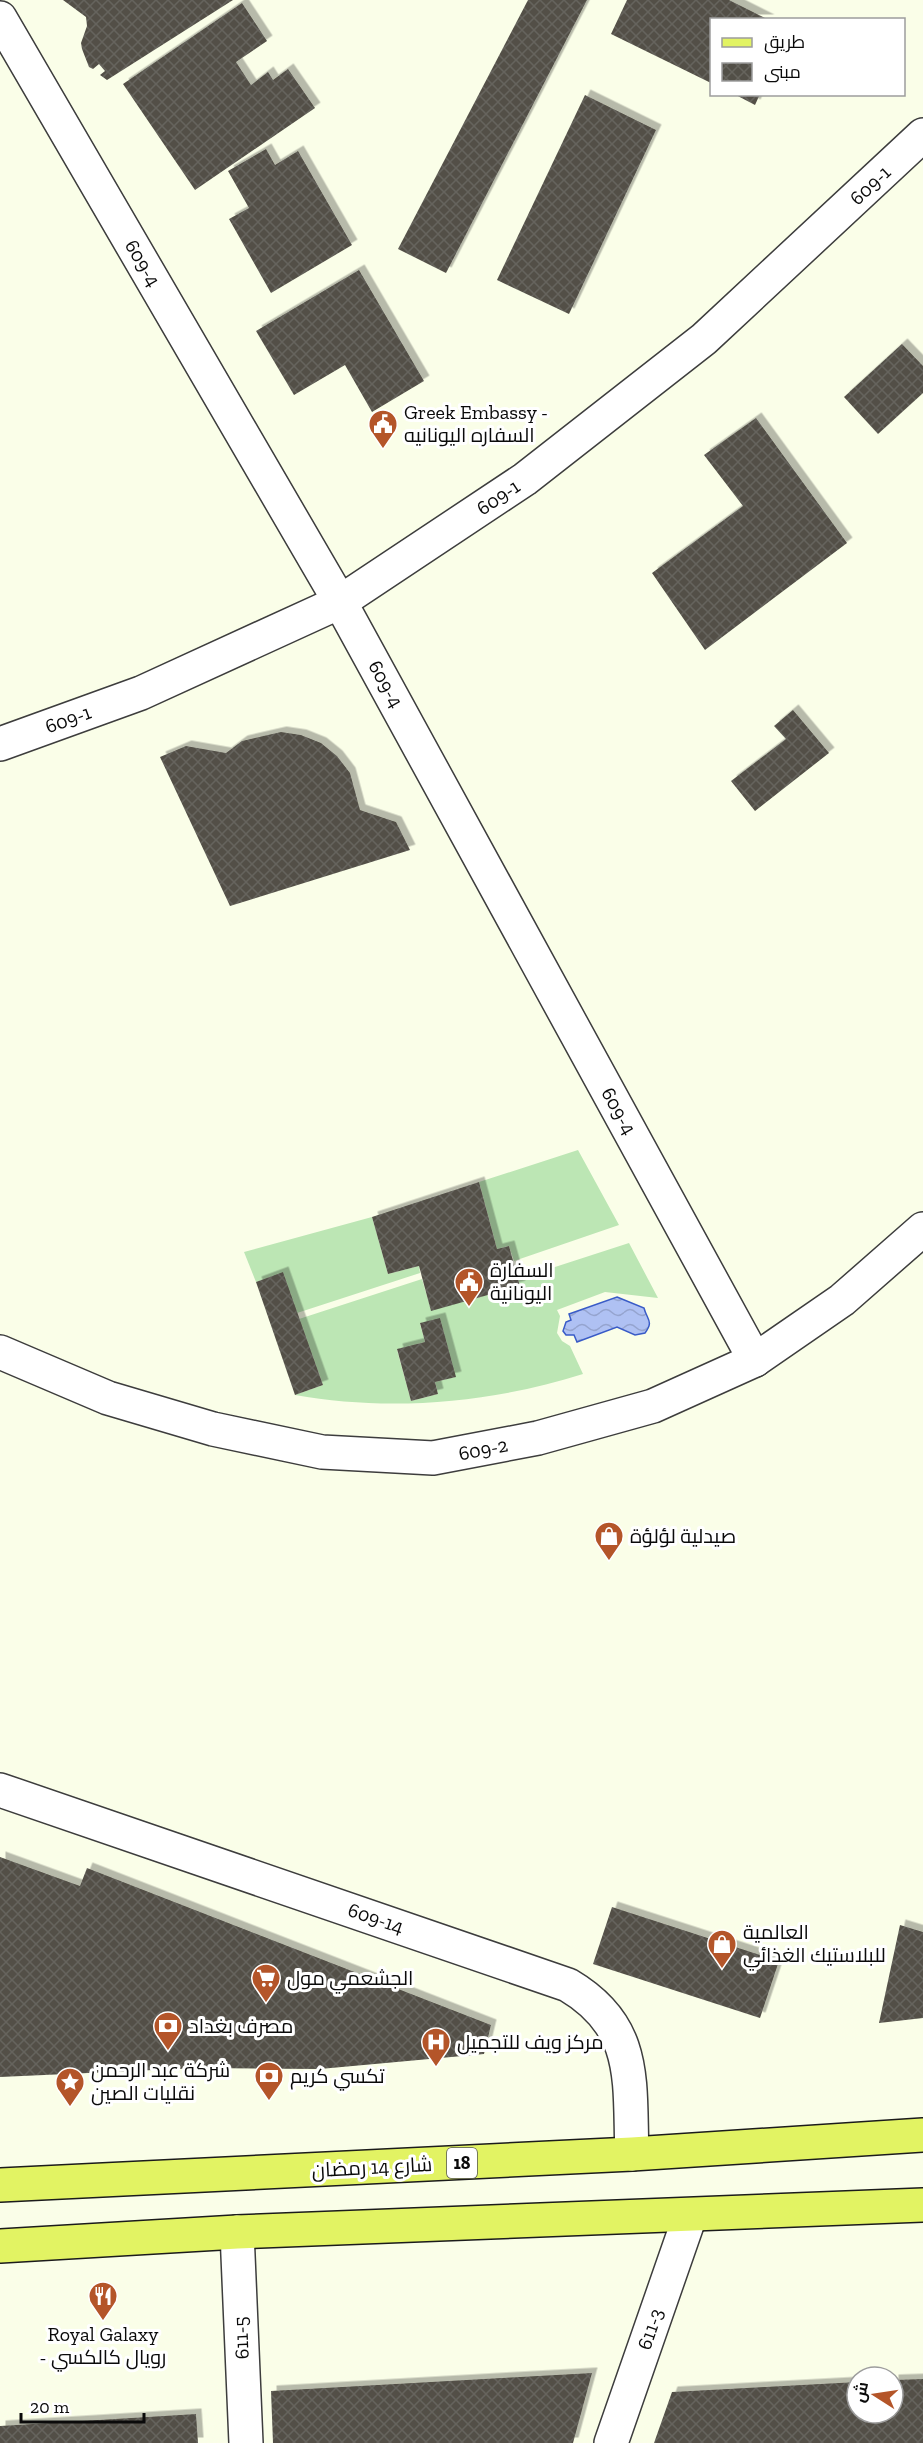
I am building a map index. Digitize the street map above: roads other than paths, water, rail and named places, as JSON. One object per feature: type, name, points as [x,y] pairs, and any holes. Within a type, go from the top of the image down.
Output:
[{"type":"main road","name":"شارع 14 رمضان","points":[[0,2185],[632,2154],[923,2135]]},
{"type":"main road","points":[[0,2246],[237,2232],[690,2216],[923,2205]]},
{"type":"street","name":"609-4","points":[[0,18],[340,602],[755,1360]]},
{"type":"street","name":"609-1","points":[[0,744],[141,693],[340,602],[525,479],[704,339],[922,138]]},
{"type":"street","name":"609-2","points":[[0,1352],[108,1398],[213,1429],[322,1452],[433,1458],[538,1438],[653,1406],[755,1360],[842,1300],[923,1229]]},
{"type":"street","name":"609-14","points":[[0,1790],[568,1985],[603,2009],[615,2027],[623,2046],[628,2067],[632,2154]]},
{"type":"street","name":"611-3","points":[[610,2443],[690,2216]]},
{"type":"street","name":"611-5","points":[[237,2232],[246,2443]]},
{"type":"water","points":[[617,1297],[644,1308],[649,1323],[645,1333],[635,1335],[617,1327],[577,1342],[574,1335],[566,1335],[563,1331],[566,1322],[571,1320],[569,1314]]},
{"type":"place","name":"Greek Embassy - السفاره اليونانيه","points":[[383,450]]},
{"type":"place","name":"السفارة اليونانية","points":[[469,1308]]},
{"type":"place","name":"صيدلية لؤلؤة","points":[[609,1562]]},
{"type":"place","name":"العالمية للبلاستيك الغذائي","points":[[722,1970]]},
{"type":"place","name":"الجشعمي مول","points":[[266,2004]]},
{"type":"place","name":"مصرف بغداد","points":[[168,2052]]},
{"type":"place","name":"مركز ويف للتجميل","points":[[436,2068]]},
{"type":"place","name":"تكسي كريم","points":[[269,2102]]},
{"type":"place","name":"شركة عبد الرحمن نقليات الصين","points":[[70,2108]]},
{"type":"place","name":"Royal Galaxy - رويال كالكسي","points":[[103,2322]]}]
